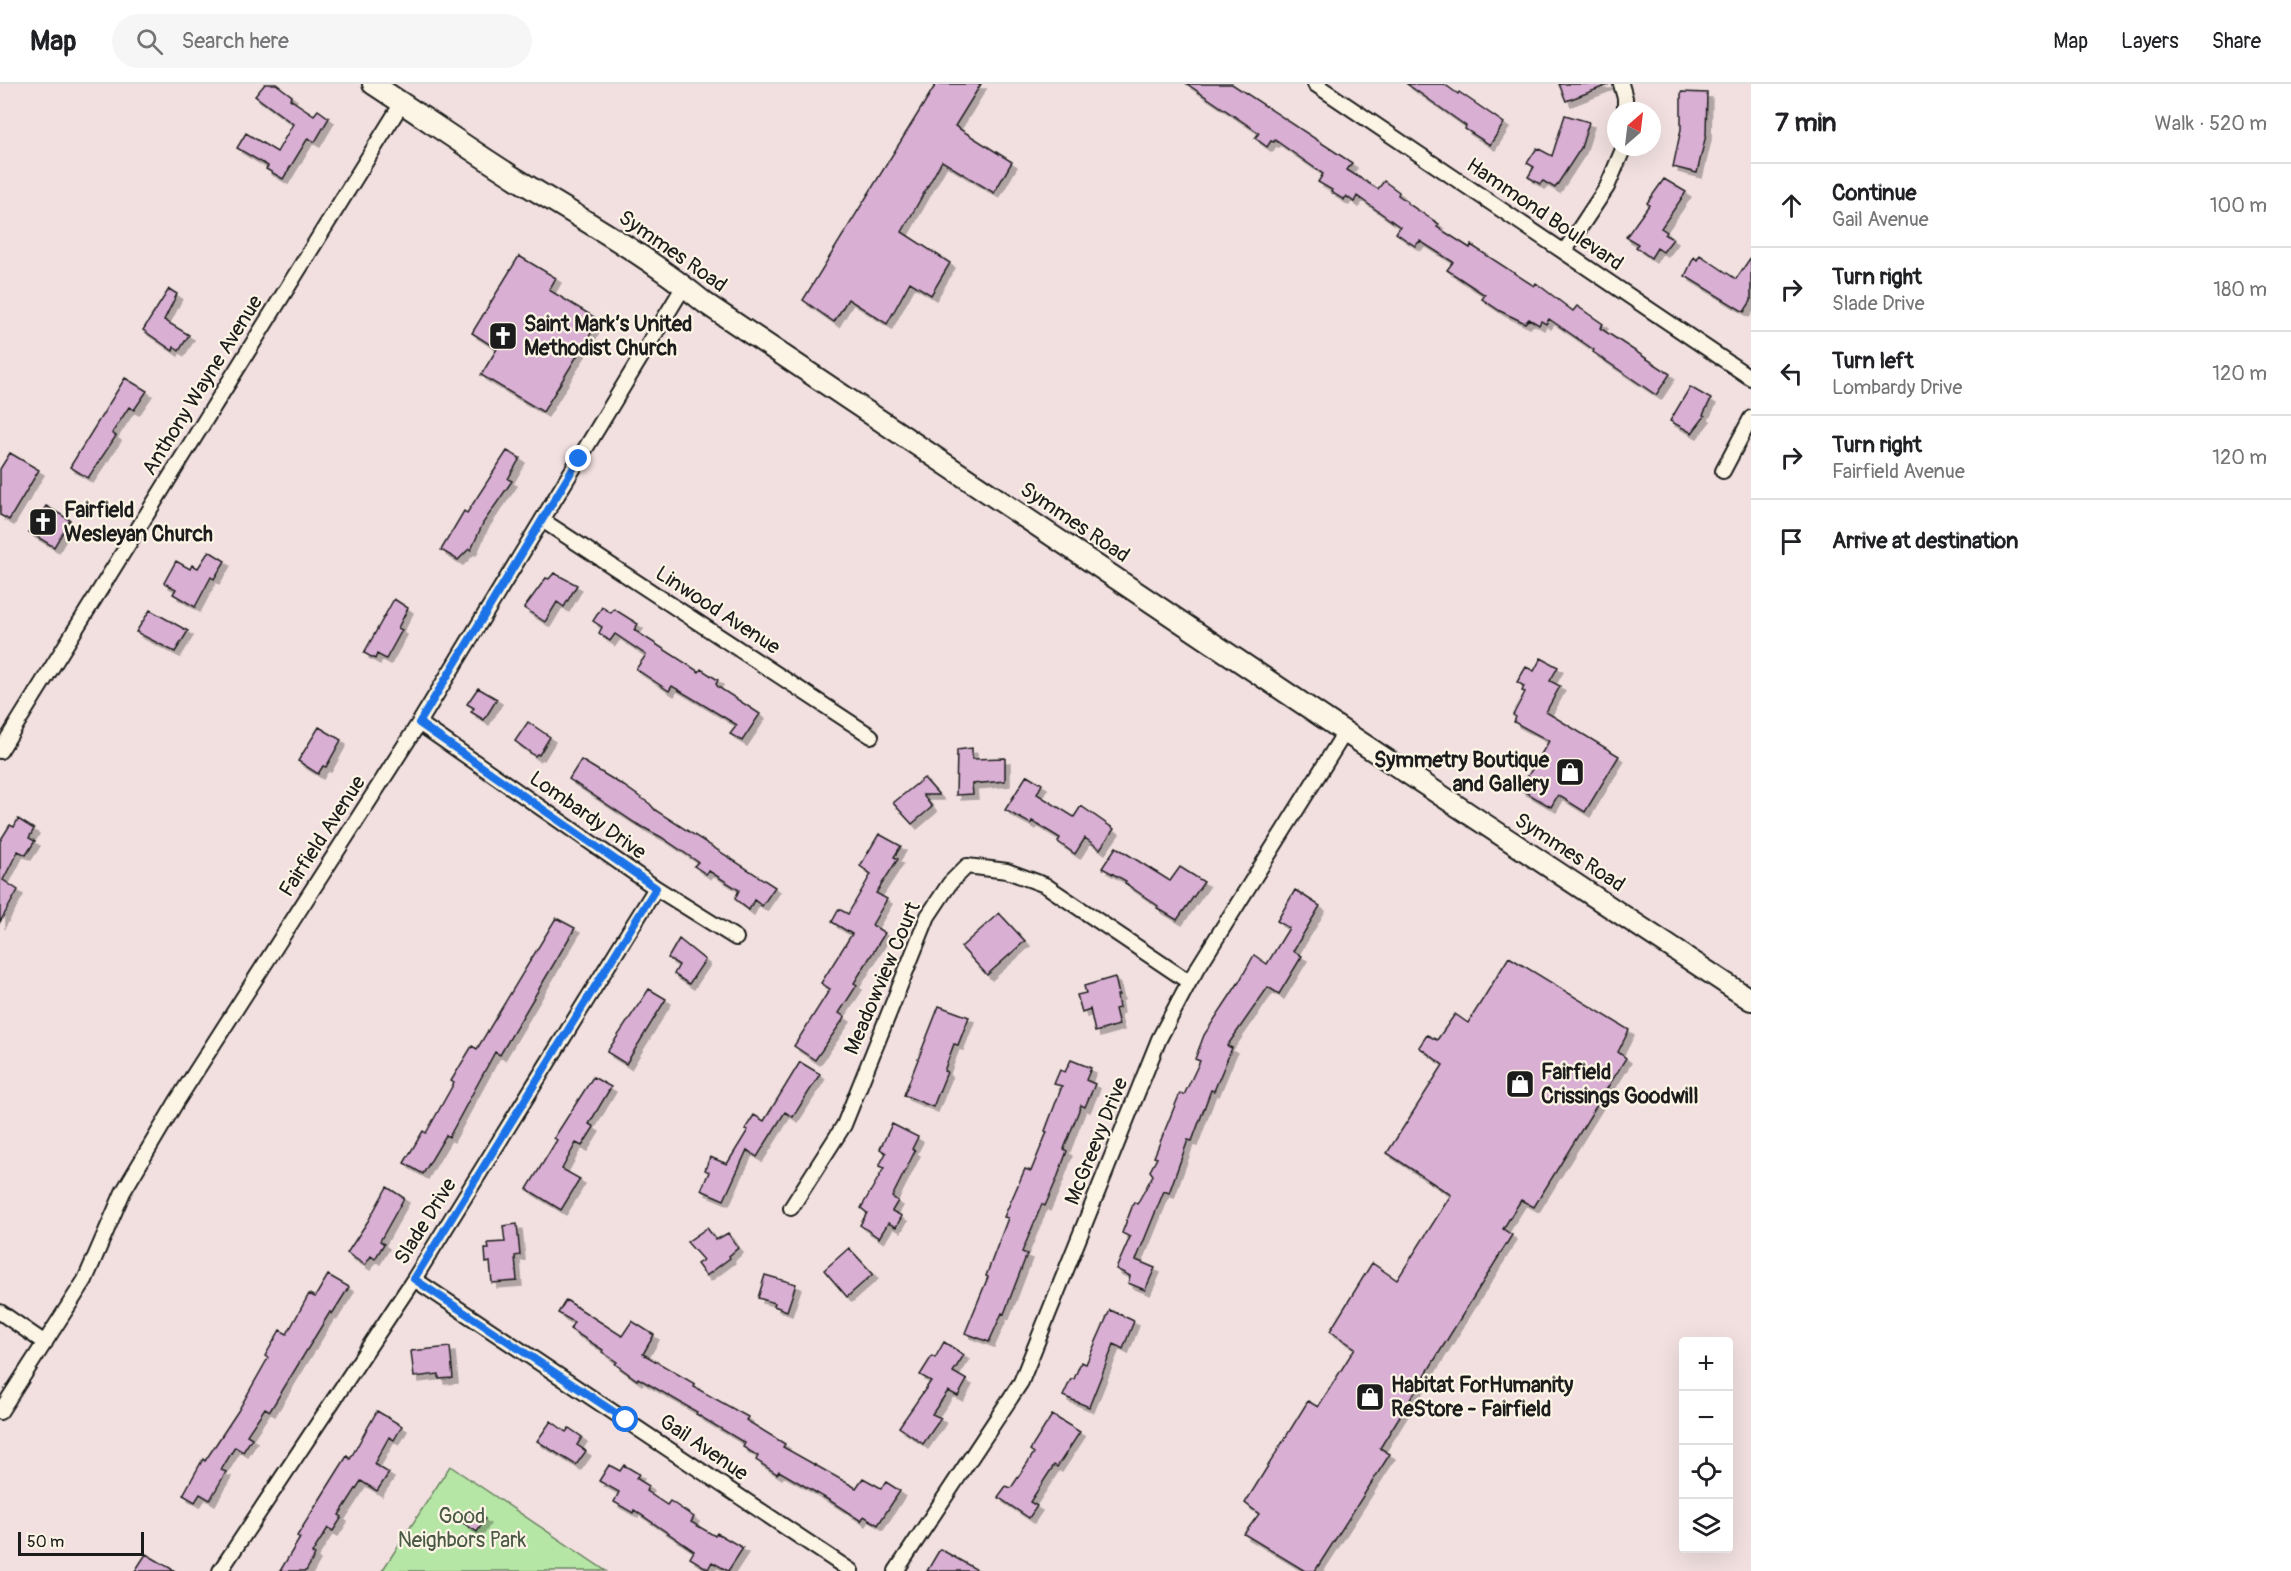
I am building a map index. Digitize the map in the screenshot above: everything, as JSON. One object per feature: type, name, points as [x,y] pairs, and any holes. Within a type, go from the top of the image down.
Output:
[{"type":"main road","name":"Symmes Road","points":[[373,84],[684,286],[723,315],[1345,732],[1751,1000]]},
{"type":"street","name":"Hammond Boulevard","points":[[1315,84],[1751,378]]},
{"type":"street","points":[[1621,84],[1625,102]]},
{"type":"street","name":"Anthony Wayne Avenue","points":[[0,751],[402,103]]},
{"type":"street","points":[[1564,252],[1607,187],[1620,156]]},
{"type":"street","name":"Fairfield Avenue","points":[[0,1412],[86,1280],[123,1192],[177,1101],[419,723],[684,286]]},
{"type":"street","points":[[1723,471],[1751,418]]},
{"type":"street","name":"Linwood Avenue","points":[[542,520],[871,736]]},
{"type":"street","name":"Lombardy Drive","points":[[419,723],[656,888],[735,938]]},
{"type":"street","name":"McGreevy Drive","points":[[896,1571],[1021,1382],[1159,1039],[1189,982],[1345,732]]},
{"type":"street","name":"Meadowview Court","points":[[791,1209],[844,1125],[928,916],[950,883],[967,866],[1007,871],[1045,885],[1189,982]]},
{"type":"street","name":"Slade Drive","points":[[220,1571],[414,1279],[656,888]]},
{"type":"street","name":"Gail Avenue","points":[[414,1279],[851,1571]]},
{"type":"street","points":[[0,1312],[45,1343]]},
{"type":"green space","name":"Good Neighbors Park","points":[[450,1466],[606,1571],[382,1571]]},
{"type":"building","points":[[265,84],[276,84],[292,96],[290,99],[314,115],[318,110],[329,118],[315,142],[308,138],[283,179],[266,169],[268,166],[237,148],[246,133],[277,152],[293,124],[255,96]]},
{"type":"building","points":[[936,84],[981,84],[955,126],[1012,162],[994,193],[942,161],[902,232],[950,263],[931,295],[910,282],[887,324],[848,299],[834,322],[803,300]]},
{"type":"building","points":[[1187,84],[1232,84],[1352,163],[1347,170],[1378,189],[1384,181],[1399,192],[1398,195],[1407,203],[1439,224],[1437,227],[1470,248],[1471,245],[1534,286],[1536,283],[1573,311],[1577,306],[1603,324],[1600,328],[1670,374],[1656,395],[1549,319],[1546,324],[1541,321],[1539,325],[1529,319],[1525,323],[1500,311],[1482,299],[1485,295],[1447,270],[1453,262],[1420,241],[1415,246],[1396,233],[1400,227],[1357,196],[1354,202],[1346,196],[1344,200],[1331,192],[1332,190],[1318,182],[1323,174],[1275,140],[1271,141],[1267,147],[1255,138],[1259,133]]},
{"type":"building","points":[[1407,84],[1444,84],[1504,123],[1490,145],[1465,129],[1466,126]]},
{"type":"building","points":[[1559,84],[1608,84],[1608,85],[1566,101]]},
{"type":"building","points":[[1681,92],[1707,93],[1706,135],[1697,173],[1673,167],[1681,129]]},
{"type":"building","points":[[1565,115],[1589,122],[1581,148],[1555,188],[1543,181],[1540,184],[1528,177],[1534,167],[1527,163],[1537,148],[1552,156]]},
{"type":"building","points":[[1664,179],[1686,192],[1661,228],[1667,232],[1665,235],[1673,239],[1663,252],[1657,248],[1651,258],[1636,247],[1638,244],[1626,237]]},
{"type":"building","points":[[1700,255],[1736,279],[1751,257],[1751,301],[1744,312],[1685,276],[1694,257],[1697,260]]},
{"type":"building","name":"Saint Mark’s United Methodist Church","points":[[519,256],[556,278],[549,290],[599,320],[543,412],[481,375],[497,349],[472,333]]},
{"type":"building","points":[[169,289],[177,294],[164,320],[189,335],[179,351],[174,347],[173,351],[143,330]]},
{"type":"building","points":[[125,378],[147,391],[134,410],[129,407],[112,433],[116,436],[88,478],[70,467]]},
{"type":"building","points":[[1690,387],[1711,399],[1703,415],[1705,416],[1692,433],[1670,421]]},
{"type":"building","points":[[507,451],[520,458],[508,479],[512,481],[483,523],[471,550],[469,549],[458,560],[441,550],[464,511],[467,513]]},
{"type":"building","points":[[10,453],[39,470],[9,520],[0,515],[0,469]]},
{"type":"building","points":[[46,506],[70,520],[54,547],[29,532]]},
{"type":"building","points":[[209,551],[225,561],[214,579],[211,577],[195,607],[173,594],[176,589],[164,583],[176,561],[190,569],[192,565],[198,568]]},
{"type":"building","points":[[554,573],[577,585],[564,607],[557,602],[545,622],[524,608],[546,578],[549,579]]},
{"type":"building","points":[[394,599],[408,608],[398,628],[402,630],[386,659],[377,654],[375,659],[364,653]]},
{"type":"building","points":[[602,607],[611,613],[614,609],[638,624],[634,630],[699,672],[701,669],[718,680],[716,684],[718,687],[760,714],[742,741],[730,734],[737,725],[672,686],[669,691],[636,669],[646,655],[615,634],[610,641],[599,633],[602,627],[593,621]]},
{"type":"building","points":[[150,610],[188,631],[175,652],[136,632]]},
{"type":"building","name":"Symmetry Boutique and Gallery","points":[[1541,658],[1558,667],[1550,681],[1560,686],[1546,712],[1619,756],[1585,812],[1558,795],[1551,807],[1520,789],[1549,741],[1514,722],[1516,717],[1513,715],[1525,692],[1522,691],[1524,686],[1517,682],[1526,667],[1534,671]]},
{"type":"building","points":[[478,688],[497,699],[484,720],[471,712],[474,708],[467,704]]},
{"type":"building","points":[[528,722],[550,737],[539,755],[535,756],[515,741]]},
{"type":"building","points":[[319,727],[341,740],[326,767],[323,766],[318,774],[298,761]]},
{"type":"building","points":[[972,748],[972,759],[1005,758],[1005,781],[972,784],[973,794],[956,795],[957,750]]},
{"type":"building","points":[[581,760],[775,887],[762,906],[754,900],[749,910],[735,899],[739,890],[709,871],[706,874],[694,866],[698,862],[569,779]]},
{"type":"building","points":[[1027,775],[1042,784],[1037,794],[1074,817],[1081,806],[1114,829],[1100,849],[1085,838],[1075,854],[1058,842],[1060,838],[1032,821],[1031,824],[1005,810]]},
{"type":"building","points":[[924,778],[939,795],[923,795],[932,807],[912,824],[893,803]]},
{"type":"building","points":[[18,819],[34,829],[29,838],[35,841],[26,855],[18,851],[3,880],[18,890],[0,922],[0,841],[10,825],[14,827]]},
{"type":"building","points":[[879,834],[901,846],[894,857],[898,859],[876,893],[887,899],[872,925],[885,933],[854,983],[857,985],[839,1013],[845,1017],[815,1060],[794,1046],[830,989],[821,983],[852,934],[832,922],[839,909],[848,914],[871,874],[860,866]]},
{"type":"building","points":[[1116,847],[1170,881],[1180,867],[1204,882],[1177,920],[1157,908],[1158,906],[1125,883],[1126,881],[1102,868]]},
{"type":"building","points":[[1295,890],[1320,906],[1293,951],[1302,956],[1279,994],[1268,987],[1227,1046],[1232,1048],[1214,1091],[1211,1090],[1192,1141],[1188,1140],[1169,1193],[1164,1191],[1136,1260],[1155,1268],[1145,1290],[1128,1283],[1130,1276],[1116,1269],[1130,1237],[1122,1233],[1134,1202],[1137,1204],[1153,1175],[1150,1171],[1157,1158],[1154,1157],[1180,1093],[1184,1095],[1200,1061],[1195,1059],[1204,1035],[1254,955],[1267,964],[1289,928],[1277,921]]},
{"type":"building","points":[[999,913],[1025,941],[987,975],[961,947]]},
{"type":"building","points":[[556,918],[575,928],[500,1055],[495,1052],[449,1137],[446,1135],[423,1174],[404,1163],[423,1131],[426,1133],[454,1083],[451,1081],[472,1046],[477,1049]]},
{"type":"building","points":[[679,939],[705,960],[689,984],[674,974],[679,965],[668,958]]},
{"type":"building","points":[[1509,957],[1629,1030],[1618,1052],[1626,1058],[1534,1207],[1521,1200],[1503,1229],[1512,1235],[1380,1448],[1390,1454],[1315,1571],[1305,1571],[1244,1534],[1259,1514],[1245,1503],[1308,1401],[1318,1407],[1355,1348],[1330,1331],[1372,1263],[1397,1280],[1451,1195],[1387,1153],[1443,1065],[1419,1047],[1427,1035],[1437,1040],[1455,1014],[1468,1023]]},
{"type":"building","points":[[1115,977],[1119,1008],[1115,1009],[1119,1025],[1095,1032],[1090,1009],[1082,1012],[1077,995],[1086,993],[1084,986]]},
{"type":"building","points":[[649,989],[666,999],[626,1064],[607,1052]]},
{"type":"building","points":[[939,1006],[969,1017],[958,1045],[954,1044],[944,1071],[947,1072],[933,1107],[904,1095]]},
{"type":"building","points":[[1071,1060],[1091,1068],[1086,1080],[1095,1084],[1085,1107],[1081,1105],[1064,1149],[1067,1151],[1056,1181],[1045,1206],[1042,1204],[1022,1252],[1027,1254],[1004,1314],[1002,1313],[989,1342],[965,1333],[988,1277],[986,1276],[1008,1218],[1004,1217],[1025,1169],[1031,1171],[1047,1132],[1045,1131],[1062,1086],[1054,1084],[1060,1070],[1065,1072]]},
{"type":"building","points":[[800,1062],[820,1074],[793,1117],[785,1112],[757,1157],[747,1150],[724,1200],[701,1190],[709,1172],[705,1170],[710,1157],[727,1164],[748,1130],[745,1129],[754,1115],[764,1121]]},
{"type":"building","points":[[593,1077],[611,1087],[589,1124],[594,1127],[582,1146],[576,1143],[562,1169],[580,1179],[561,1210],[527,1189],[557,1140],[554,1138]]},
{"type":"building","points":[[892,1124],[918,1137],[912,1149],[915,1151],[892,1197],[898,1201],[892,1211],[902,1216],[896,1227],[888,1223],[879,1238],[860,1225],[867,1213],[861,1208],[884,1168],[879,1166],[886,1153],[880,1149]]},
{"type":"building","points":[[387,1187],[404,1198],[380,1241],[384,1244],[375,1259],[371,1256],[365,1265],[347,1253]]},
{"type":"building","points":[[517,1224],[520,1255],[515,1256],[517,1281],[492,1283],[490,1262],[486,1263],[485,1249],[489,1249],[488,1243],[505,1242],[503,1226]]},
{"type":"building","points":[[707,1228],[716,1240],[728,1233],[738,1248],[729,1256],[730,1258],[706,1276],[697,1264],[703,1260],[687,1242]]},
{"type":"building","points":[[849,1248],[873,1274],[847,1297],[824,1270]]},
{"type":"building","points":[[328,1275],[349,1287],[332,1314],[330,1312],[270,1411],[265,1408],[247,1435],[252,1438],[243,1452],[235,1447],[221,1470],[226,1472],[210,1500],[200,1494],[195,1502],[183,1495],[203,1459],[205,1461],[238,1411],[268,1358],[265,1356],[280,1330],[287,1334],[309,1294],[315,1297]]},
{"type":"building","points":[[765,1275],[796,1284],[787,1311],[774,1306],[775,1303],[758,1298]]},
{"type":"building","points":[[566,1300],[622,1336],[632,1321],[654,1335],[643,1354],[695,1384],[694,1387],[748,1417],[746,1420],[785,1444],[783,1447],[856,1488],[863,1478],[881,1488],[886,1482],[900,1491],[878,1525],[864,1516],[861,1521],[779,1471],[777,1474],[756,1460],[758,1456],[743,1447],[745,1443],[696,1414],[697,1412],[638,1378],[637,1380],[615,1364],[617,1362],[602,1352],[603,1350],[570,1329],[574,1322],[558,1313]]},
{"type":"building","points":[[1110,1310],[1134,1321],[1123,1349],[1114,1344],[1089,1407],[1063,1396],[1081,1362],[1086,1364]]},
{"type":"building","points":[[944,1342],[964,1355],[953,1372],[967,1380],[958,1396],[948,1391],[932,1414],[941,1418],[923,1444],[899,1427],[931,1381],[920,1375],[932,1356],[935,1358]]},
{"type":"building","points":[[450,1347],[453,1378],[439,1379],[439,1374],[414,1377],[411,1351]]},
{"type":"building","points":[[377,1411],[402,1426],[394,1440],[389,1437],[374,1464],[389,1473],[377,1491],[361,1481],[339,1515],[342,1517],[333,1531],[328,1528],[312,1553],[315,1555],[306,1571],[280,1571],[300,1538],[297,1536],[347,1456],[350,1459]]},
{"type":"building","points":[[1052,1415],[1080,1432],[1057,1467],[1054,1465],[1030,1502],[1037,1506],[1029,1518],[998,1497],[1006,1486],[1011,1488],[1034,1453],[1030,1450]]},
{"type":"building","points":[[551,1421],[566,1432],[569,1428],[582,1437],[577,1445],[586,1451],[576,1465],[537,1441]]},
{"type":"building","points":[[609,1465],[620,1471],[624,1465],[639,1474],[636,1478],[649,1486],[646,1491],[667,1505],[670,1501],[694,1517],[691,1522],[743,1548],[728,1571],[712,1562],[708,1569],[690,1558],[694,1551],[634,1510],[633,1513],[614,1502],[619,1492],[599,1481]]},
{"type":"building","points":[[471,1510],[485,1519],[477,1532],[463,1523]]},
{"type":"building","points":[[940,1549],[979,1571],[927,1571]]},
{"type":"building","points":[[146,1554],[175,1571],[135,1571]]},
{"type":"place","name":"Saint Mark’s United Methodist Church","points":[[503,336]]},
{"type":"place","name":"Fairfield Wesleyan Church","points":[[43,522]]},
{"type":"place","name":"Symmetry Boutique and Gallery","points":[[1570,772]]},
{"type":"place","name":"Fairfield Crissings Goodwill","points":[[1520,1084]]},
{"type":"place","name":"Habitat ForHumanity ReStore - Fairfield","points":[[1370,1397]]},
{"type":"route","points":[[579,459],[419,723],[656,888],[414,1279],[626,1420]]}]
